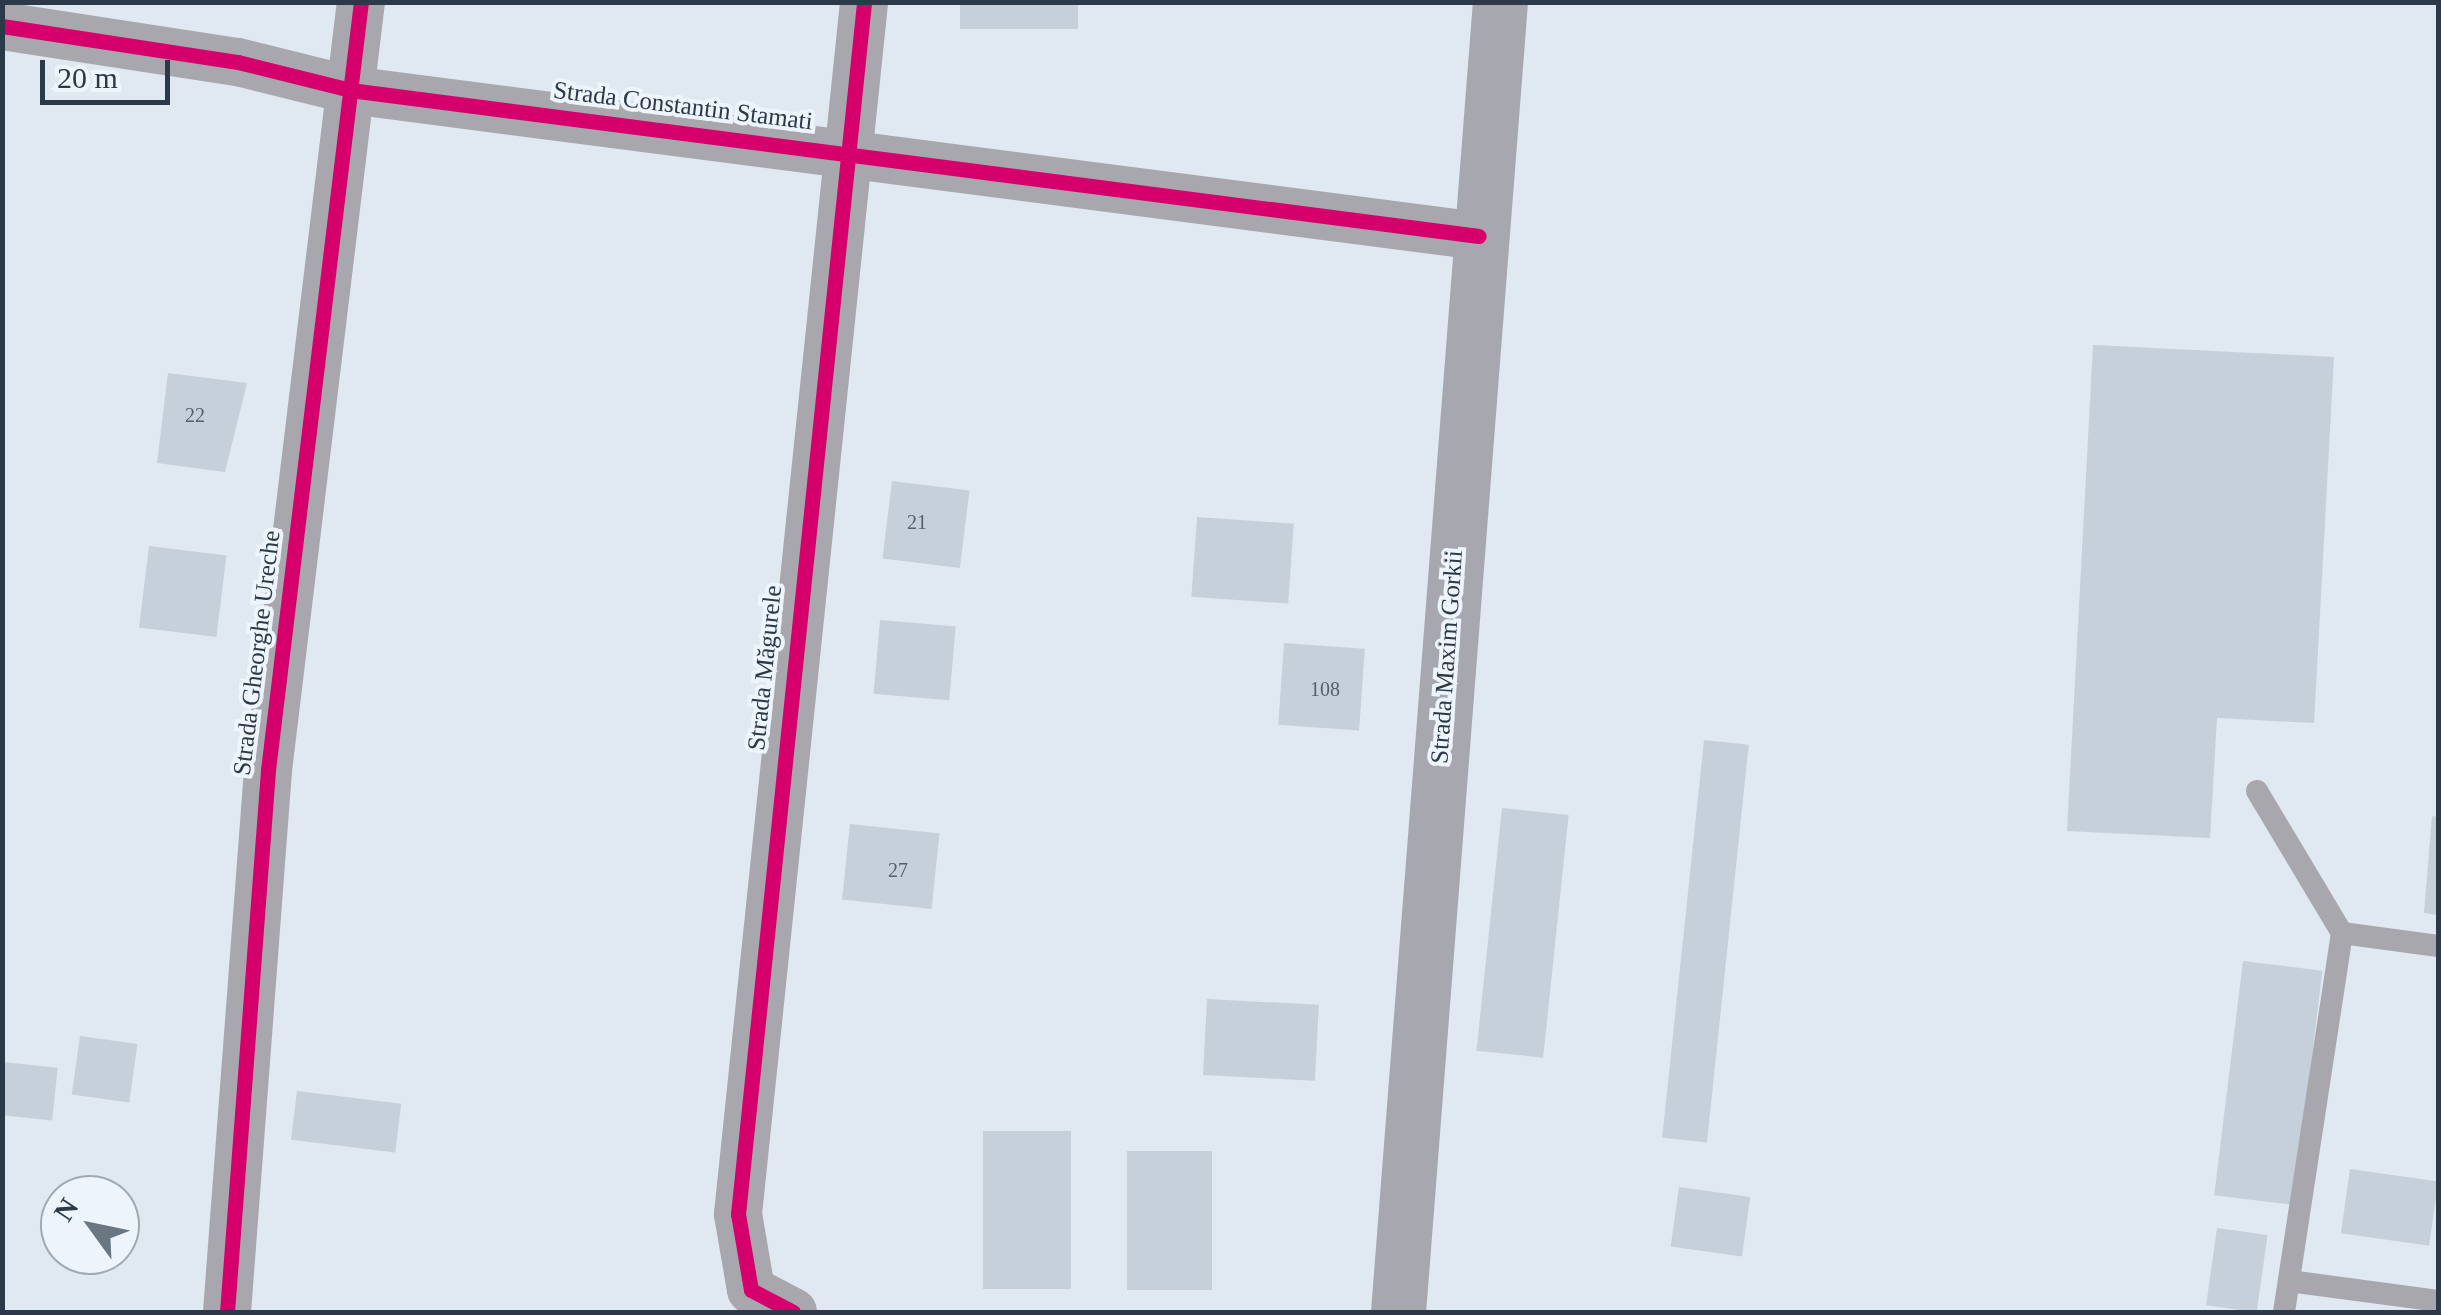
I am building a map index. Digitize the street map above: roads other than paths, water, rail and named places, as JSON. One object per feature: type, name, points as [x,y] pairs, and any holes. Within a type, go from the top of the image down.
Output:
[{"type":"street","name":"Strada Gheorghe Ureche","points":[[227,1312],[268,770],[361,2]]},
{"type":"street","name":"Strada Măgurele","points":[[793,1312],[751,1290],[738,1214],[809,494],[854,152],[864,2]]},
{"type":"street","name":"Strada Maxim Gorkii","points":[[1398,1312],[1500,2]]},
{"type":"street","name":"Strada Constantin Stamati","points":[[2,26],[238,62],[350,90],[854,152],[1479,236]]},
{"type":"lane","points":[[2256,791],[2342,932],[2284,1312]]},
{"type":"lane","points":[[2342,932],[2438,946]]},
{"type":"lane","points":[[2289,1281],[2438,1301]]}]
